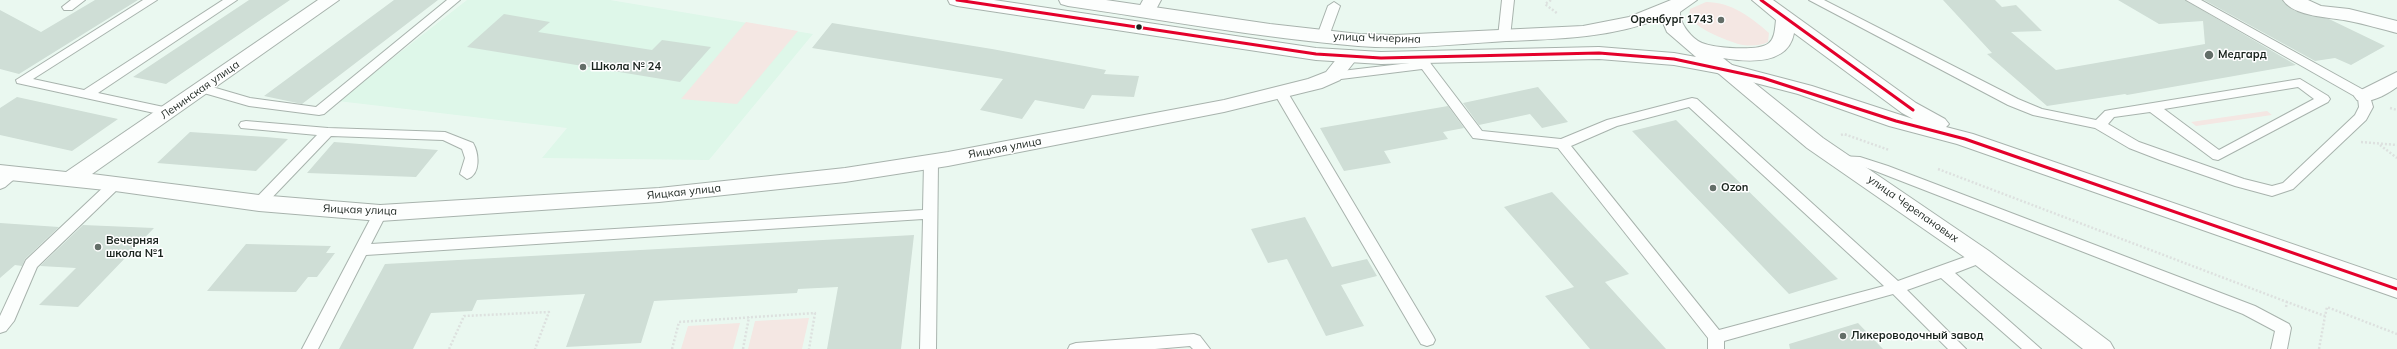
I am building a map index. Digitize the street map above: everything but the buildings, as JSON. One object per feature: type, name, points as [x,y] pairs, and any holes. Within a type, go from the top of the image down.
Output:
[{"type":"main road","name":"Ленинская улица","points":[[70,179],[330,0]]},
{"type":"main road","name":"улица Чичерина","points":[[957,0],[1243,44],[1350,56],[1423,61],[1494,54],[1631,54],[1674,59],[1726,68]]},
{"type":"main road","name":"улица Чичерина","points":[[1068,0],[1149,6],[1323,36],[1395,41],[1563,34],[1606,29],[1634,22],[1674,6]]},
{"type":"main road","points":[[1761,0],[1786,20],[1909,108],[1965,139]]},
{"type":"main road","points":[[2292,0],[2317,12],[2349,15],[2397,27]]},
{"type":"main road","points":[[1674,6],[1674,28],[1697,44],[1726,68],[1805,90],[1896,121],[1965,139],[2315,260],[2397,290]]},
{"type":"main road","points":[[1494,54],[1567,42],[1637,42],[1697,44],[1749,57],[1762,55],[1773,50],[1782,40],[1786,20]]},
{"type":"main road","name":"Яицкая улица","points":[[4,177],[70,179],[259,203],[380,213],[659,195],[845,175],[931,162],[1224,106],[1315,84],[1333,76],[1350,56]]},
{"type":"main road","name":"улица Черепановых","points":[[1726,68],[1809,138],[1981,257],[2101,349]]},
{"type":"main road","points":[[2364,96],[2383,88],[2397,78]]},
{"type":"lane","points":[[68,7],[79,0]]},
{"type":"lane","points":[[151,0],[22,80],[168,112]]},
{"type":"lane","points":[[85,95],[231,0]]},
{"type":"lane","points":[[202,88],[250,102],[320,111],[454,0]]},
{"type":"lane","points":[[1504,37],[1508,0]]},
{"type":"lane","points":[[1815,0],[2013,102],[2038,112],[2099,125],[2134,145],[2240,183],[2272,191],[2288,186],[2361,117],[2366,107],[2364,96],[2192,0]]},
{"type":"lane","points":[[1323,36],[1334,6]]},
{"type":"lane","points":[[1333,76],[1423,61],[1478,135],[1562,144],[1612,123],[1692,102],[1896,288],[1958,349]]},
{"type":"lane","points":[[2099,125],[2110,114],[2300,83],[2324,99],[2218,156],[2154,108]]},
{"type":"lane","points":[[1281,93],[1427,340]]},
{"type":"lane","points":[[246,125],[328,132],[445,136],[468,146],[472,158],[467,174]]},
{"type":"lane","points":[[259,203],[328,132]]},
{"type":"lane","points":[[1562,144],[1716,343],[1896,288],[1944,272],[1981,257]]},
{"type":"lane","points":[[1840,160],[1860,161],[1883,169],[2249,310],[2283,328],[2279,349]]},
{"type":"lane","points":[[928,349],[931,162]]},
{"type":"lane","points":[[0,327],[8,317],[31,264],[115,184]]},
{"type":"lane","points":[[310,349],[380,213]]},
{"type":"lane","points":[[362,250],[930,214]]},
{"type":"lane","points":[[1944,272],[2033,349]]},
{"type":"lane","points":[[1076,349],[1194,340],[1202,349]]},
{"type":"path","points":[[2339,138],[2378,144],[2397,145]]},
{"type":"path","points":[[2378,144],[2397,158]]},
{"type":"path","points":[[2283,328],[2287,302],[2325,316]]},
{"type":"path","points":[[2319,349],[2327,307],[2397,334]]},
{"type":"path","points":[[449,349],[464,316],[549,312],[535,349]]},
{"type":"path","points":[[672,349],[679,322],[815,313],[808,349]]},
{"type":"path","points":[[742,349],[749,317]]},
{"type":"shaded area","name":"Школа № 24","points":[[467,0],[610,0],[813,34],[709,160],[542,158],[567,128],[338,101]]},
{"type":"shaded area","points":[[1706,2],[1724,5],[1748,16],[1769,33],[1768,42],[1750,46],[1743,45],[1705,30],[1692,21],[1689,16],[1690,9]]},
{"type":"shaded area","points":[[746,22],[798,31],[737,104],[681,99]]},
{"type":"shaded area","points":[[2267,111],[2272,115],[2196,126],[2191,122]]},
{"type":"shaded area","points":[[809,318],[802,349],[748,349],[755,321]]},
{"type":"shaded area","points":[[740,323],[733,349],[681,349],[688,326]]},
{"type":"transit line","points":[[957,0],[1316,54],[1381,58],[1599,53],[1674,59],[1763,78],[1896,121],[1965,139],[2397,289]]},
{"type":"transit line","points":[[1761,0],[1913,110]]},
{"type":"place","name":"Оренбург 1743","points":[[1721,20]]},
{"type":"place","name":"Медгард","points":[[2209,55]]},
{"type":"place","name":"Школа № 24","points":[[583,67]]},
{"type":"place","name":"Ozon","points":[[1713,188]]},
{"type":"place","name":"Вечерняя школа №1","points":[[98,247]]},
{"type":"place","name":"Ликероводочный завод","points":[[1843,336]]}]
